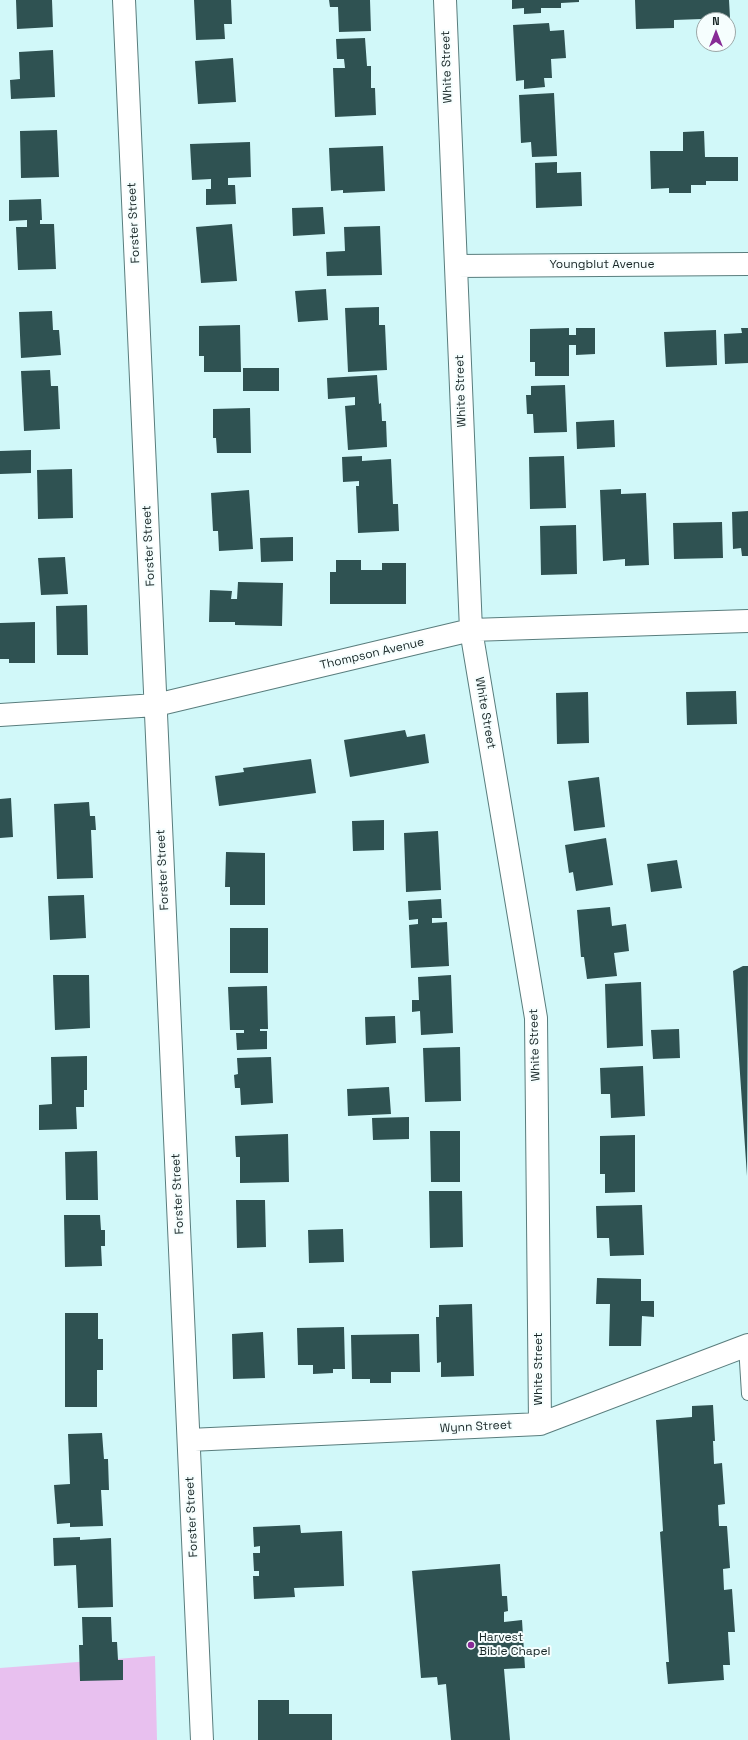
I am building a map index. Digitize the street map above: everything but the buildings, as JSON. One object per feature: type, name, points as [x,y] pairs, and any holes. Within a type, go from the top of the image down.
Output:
[{"type":"street","name":"Forster Street","points":[[124,0],[202,1740]]},
{"type":"street","name":"White Street","points":[[444,0],[471,630],[536,1018],[540,1424]]},
{"type":"street","name":"Youngblut Avenue","points":[[456,266],[748,264]]},
{"type":"street","name":"Thompson Avenue","points":[[0,715],[156,705],[471,630],[748,621]]},
{"type":"street","name":"Wynn Street","points":[[189,1440],[540,1424],[746,1346]]},
{"type":"lane","points":[[746,1346],[748,1394]]},
{"type":"shaded area","points":[[155,1656],[157,1740],[0,1740],[0,1668]]},
{"type":"place","name":"Harvest Bible Chapel","points":[[471,1645]]}]
